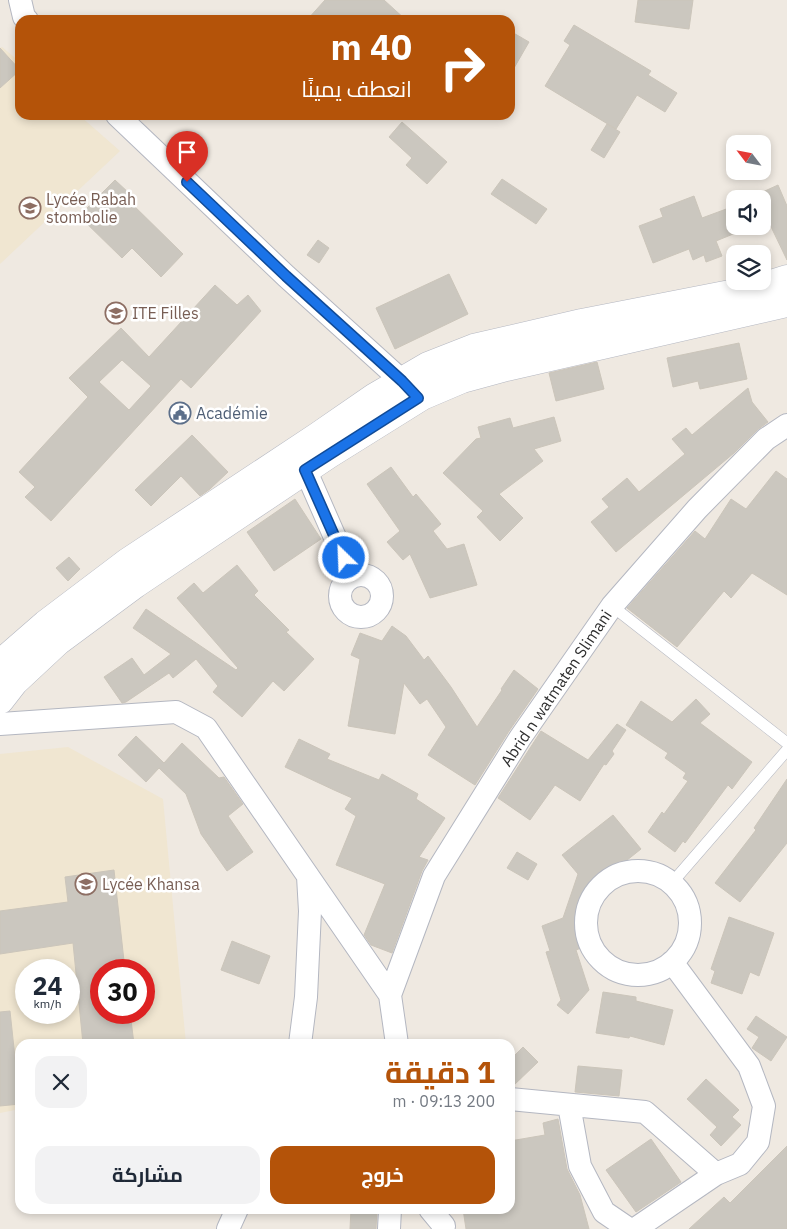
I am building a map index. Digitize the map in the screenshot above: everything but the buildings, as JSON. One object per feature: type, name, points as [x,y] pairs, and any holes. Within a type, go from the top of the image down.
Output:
[{"type":"main road","points":[[0,700],[14,682],[66,635],[135,584],[305,470],[410,389],[428,366],[474,348],[756,289],[787,279]]},
{"type":"main road","points":[[0,664],[46,624],[128,562],[317,438],[375,397],[462,379],[787,302]]},
{"type":"street","points":[[20,0],[24,15]]},
{"type":"street","points":[[122,120],[278,269],[410,389]]},
{"type":"street","name":"Abrid n watmaten Slimani","points":[[390,995],[434,876],[520,738],[612,606],[704,502],[766,439],[787,425]]},
{"type":"street","points":[[305,470],[352,576]]},
{"type":"street","points":[[0,724],[176,712],[206,728],[390,995],[396,1039]]},
{"type":"street","points":[[634,872],[651,873],[671,884],[679,892],[687,906],[690,923],[687,939],[680,954],[668,966],[653,973],[637,976],[620,973],[606,965],[594,952],[587,935],[586,918],[591,900],[602,886],[617,876],[634,872]]},
{"type":"street","points":[[301,1039],[306,997],[310,911],[308,876]]},
{"type":"street","points":[[635,1229],[716,1174],[740,1164],[758,1142],[764,1106],[749,1066],[672,962]]},
{"type":"street","points":[[515,1100],[645,1112],[716,1174]]},
{"type":"street","points":[[568,1105],[580,1166],[604,1212],[629,1229]]},
{"type":"street","points":[[228,1229],[235,1214]]},
{"type":"street","points":[[389,1229],[390,1214]]},
{"type":"lane","points":[[612,606],[787,743]]},
{"type":"lane","points":[[671,884],[787,750]]},
{"type":"shaded area","name":"Lycée Rabah stombolie","points":[[2,47],[15,58],[15,120],[85,120],[120,151],[0,264],[0,48]]},
{"type":"shaded area","name":"Lycée Khansa","points":[[68,747],[163,799],[186,1039],[15,1039],[15,1110],[0,1113],[0,754]]},
{"type":"place","name":"Lycée Rabah stombolie","points":[[30,208]]},
{"type":"place","name":"ITE Filles","points":[[116,313]]},
{"type":"place","name":"Académie","points":[[180,413]]},
{"type":"place","name":"Lycée Khansa","points":[[86,884]]},
{"type":"route","points":[[187,182],[418,398],[305,470],[344,558]]}]
